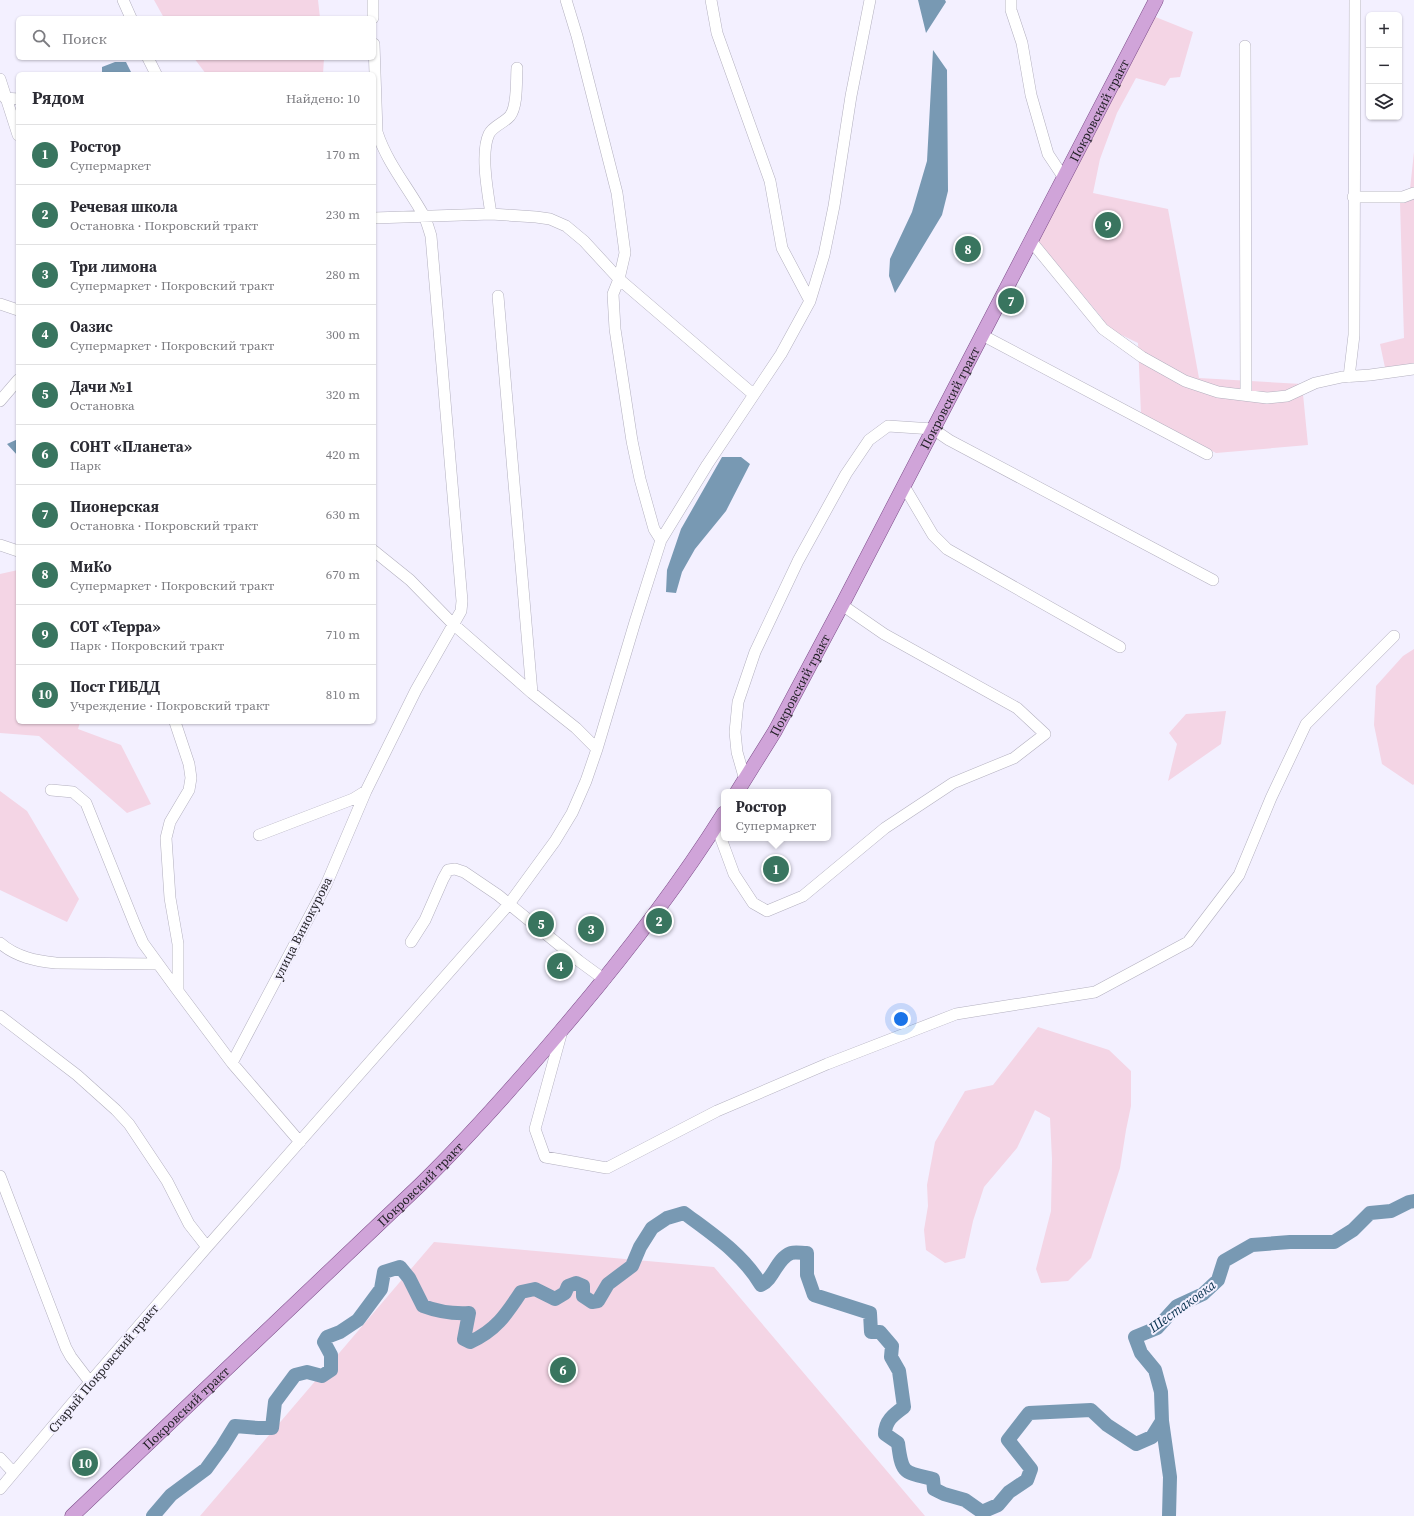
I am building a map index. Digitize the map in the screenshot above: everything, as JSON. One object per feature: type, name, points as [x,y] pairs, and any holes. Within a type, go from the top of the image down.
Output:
[{"type":"main road","name":"Покровский тракт","points":[[741,786],[775,731],[842,605],[1156,0]]},
{"type":"main road","name":"Покровский тракт","points":[[72,1516],[440,1166],[516,1084],[605,980],[655,915],[721,818]]},
{"type":"street","points":[[123,0],[129,16]]},
{"type":"street","points":[[373,0],[373,16]]},
{"type":"street","points":[[566,0],[617,193],[625,253],[619,279],[613,294],[615,329],[632,441],[648,510],[654,529],[661,540]]},
{"type":"street","points":[[711,0],[717,33],[770,181],[782,248],[810,301]]},
{"type":"street","name":"Старый Покровский тракт","points":[[0,1489],[207,1247],[509,904],[555,841],[572,813],[586,781],[597,749],[661,540],[753,394],[781,354],[810,301],[824,255],[834,206],[851,96],[870,0]]},
{"type":"street","points":[[1011,0],[1011,10],[1022,43],[1031,95],[1048,154],[1064,178]]},
{"type":"street","points":[[1349,377],[1354,336],[1353,197],[1355,0]]},
{"type":"street","points":[[1245,46],[1246,396]]},
{"type":"street","points":[[149,60],[155,72]]},
{"type":"street","name":"улица Винокурова","points":[[375,60],[375,72]]},
{"type":"street","points":[[491,214],[486,184],[485,151],[489,134],[498,124],[509,116],[514,108],[517,68]]},
{"type":"street","points":[[0,78],[16,129]]},
{"type":"street","points":[[6,98],[16,99]]},
{"type":"street","name":"улица Винокурова","points":[[232,1063],[326,885],[366,791],[416,690],[461,611],[462,601],[431,236],[425,217],[397,174],[381,144],[377,132],[376,103]]},
{"type":"street","points":[[1353,197],[1403,197],[1414,193]]},
{"type":"street","points":[[376,218],[491,214],[550,219],[566,226],[584,241],[619,279],[753,394]]},
{"type":"street","points":[[1031,241],[1103,329],[1148,361],[1185,381],[1218,392],[1267,398],[1287,396],[1315,383],[1342,377],[1414,369]]},
{"type":"street","points":[[498,296],[532,693]]},
{"type":"street","points":[[0,304],[16,309]]},
{"type":"street","points":[[982,335],[1207,454]]},
{"type":"street","points":[[0,401],[16,382]]},
{"type":"street","points":[[741,786],[735,732],[738,702],[755,652],[798,561],[846,474],[869,440],[888,426],[933,429],[949,440],[1213,580]]},
{"type":"street","points":[[904,486],[933,535],[947,549],[1120,647]]},
{"type":"street","points":[[0,544],[16,550]]},
{"type":"street","points":[[376,553],[410,580],[453,624],[532,693],[576,728],[597,749]]},
{"type":"street","points":[[722,841],[734,874],[753,903],[767,911],[803,896],[885,828],[953,783],[1014,758],[1045,734],[1017,708],[884,634],[842,605]]},
{"type":"street","points":[[562,1030],[535,1129],[545,1157],[607,1168],[717,1111],[827,1064],[956,1014],[1095,992],[1188,942],[1238,875],[1271,798],[1306,724],[1394,636]]},
{"type":"street","points":[[176,724],[189,764],[191,778],[189,790],[170,822],[166,838],[170,898],[178,944],[178,991]]},
{"type":"street","points":[[52,790],[73,792],[86,803],[134,925],[143,943],[157,964],[232,1063],[300,1142]]},
{"type":"street","points":[[259,836],[353,799],[366,791]]},
{"type":"street","points":[[716,826],[721,839]]},
{"type":"street","points":[[411,942],[425,920],[443,878],[448,870],[455,869],[464,872],[509,904],[579,961],[605,980]]},
{"type":"street","points":[[0,943],[20,956],[42,962],[157,964]]},
{"type":"street","points":[[2,1020],[77,1075],[112,1106],[129,1124],[167,1181],[189,1224],[207,1247]]},
{"type":"street","points":[[0,1176],[66,1348],[71,1358],[90,1382]]},
{"type":"street","points":[[0,1458],[13,1472]]},
{"type":"shaded area","points":[[154,0],[318,0],[320,16],[163,16]]},
{"type":"shaded area","points":[[1153,16],[1193,32],[1180,77],[1170,78],[1165,86],[1136,78],[1117,113],[1100,159],[1093,193],[1168,209],[1199,378],[1302,384],[1308,445],[1216,453],[1141,414],[1138,343],[1105,327],[1102,318],[1037,240]]},
{"type":"shaded area","points":[[196,60],[324,60],[323,72],[204,72]]},
{"type":"shaded area","points":[[1414,152],[1414,372],[1387,377],[1380,344],[1404,338],[1400,202],[1410,189]]},
{"type":"shaded area","points":[[16,570],[16,724],[79,724],[78,729],[121,745],[151,804],[127,813],[39,736],[0,733],[0,574]]},
{"type":"shaded area","points":[[1414,649],[1413,785],[1382,764],[1374,725],[1376,686],[1403,656]]},
{"type":"shaded area","points":[[1226,711],[1221,744],[1168,781],[1177,744],[1169,733],[1186,714]]},
{"type":"shaded area","points":[[0,791],[27,811],[79,899],[67,922],[0,890]]},
{"type":"shaded area","points":[[1038,1027],[1109,1050],[1131,1071],[1131,1106],[1120,1168],[1091,1258],[1068,1281],[1041,1283],[1036,1269],[1051,1211],[1052,1159],[1050,1118],[1035,1110],[1017,1148],[984,1187],[973,1221],[965,1258],[945,1263],[926,1250],[924,1230],[928,1206],[927,1185],[935,1142],[965,1091],[993,1085]]},
{"type":"shaded area","points":[[434,1242],[714,1267],[925,1516],[200,1516]]},
{"type":"water","points":[[918,0],[945,0],[946,2],[926,33]]},
{"type":"water","points":[[933,50],[947,70],[948,191],[942,215],[895,293],[889,276],[890,259],[912,212],[927,161]]},
{"type":"water","points":[[115,62],[126,62],[131,72],[102,72],[102,67]]},
{"type":"water","points":[[16,440],[16,454],[7,444]]},
{"type":"water","points":[[722,457],[741,457],[750,464],[726,511],[695,549],[682,572],[676,593],[666,592],[667,570],[681,529]]},
{"type":"waterway","name":"Шестаковка","points":[[1169,1516],[1170,1477],[1162,1421],[1161,1392],[1155,1370],[1141,1353],[1135,1337],[1157,1328],[1177,1306],[1203,1294],[1218,1280],[1224,1261],[1252,1245],[1290,1242],[1334,1242],[1353,1230],[1370,1213],[1391,1211],[1414,1201]]},
{"type":"waterway","points":[[153,1516],[171,1495],[206,1469],[235,1426],[272,1428],[275,1402],[295,1375],[307,1372],[322,1376],[331,1370],[331,1355],[324,1342],[327,1337],[340,1332],[358,1320],[381,1289],[384,1272],[400,1267],[409,1278],[423,1306],[446,1312],[469,1313],[464,1339],[470,1342],[479,1338],[499,1322],[521,1292],[535,1289],[555,1299],[565,1293],[568,1286],[576,1283],[583,1286],[583,1296],[592,1302],[598,1301],[608,1284],[632,1266],[640,1247],[652,1228],[667,1218],[684,1213],[736,1254],[754,1274],[761,1285],[769,1278],[778,1264],[786,1256],[791,1253],[807,1253],[807,1275],[814,1295],[870,1313],[871,1332],[880,1332],[892,1346],[891,1357],[899,1371],[904,1407],[890,1419],[886,1425],[885,1434],[898,1443],[903,1466],[910,1473],[933,1479],[934,1489],[944,1494],[965,1500],[982,1512],[998,1505],[1009,1492],[1027,1480],[1031,1469],[1008,1440],[1029,1413],[1091,1410],[1107,1425],[1136,1444],[1152,1437],[1162,1421]]},
{"type":"place","name":"СОТ «Терра»","points":[[1108,225]]},
{"type":"place","name":"МиКо","points":[[968,249]]},
{"type":"place","name":"Пионерская","points":[[1011,301]]},
{"type":"place","name":"Ростор","points":[[776,869]]},
{"type":"place","name":"Речевая школа","points":[[659,921]]},
{"type":"place","name":"Дачи №1","points":[[541,924]]},
{"type":"place","name":"Три лимона","points":[[591,929]]},
{"type":"place","name":"Оазис","points":[[560,966]]},
{"type":"place","name":"СОНТ «Планета»","points":[[563,1370]]},
{"type":"place","name":"Пост ГИБДД","points":[[85,1463]]}]
